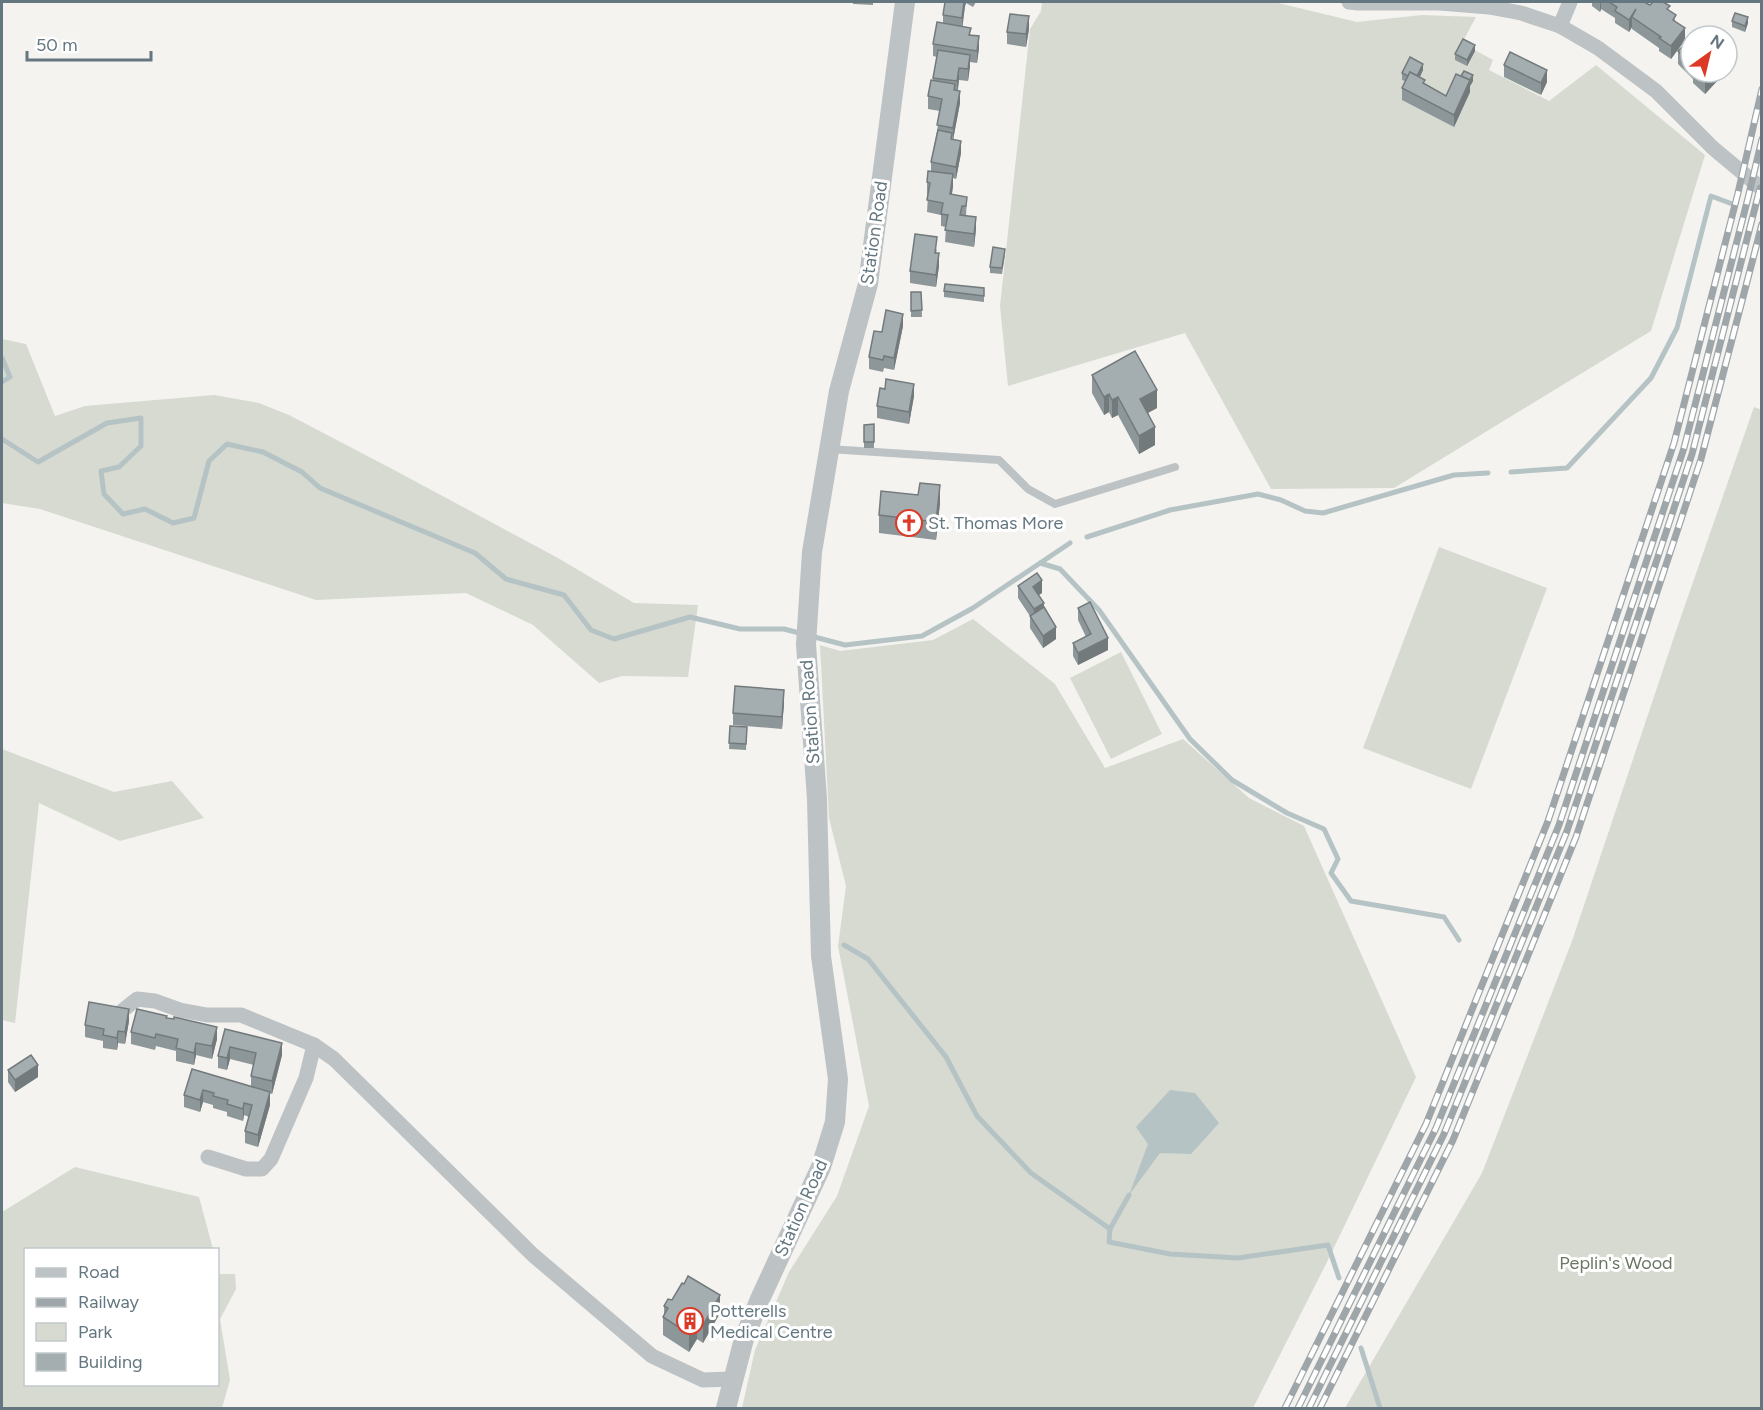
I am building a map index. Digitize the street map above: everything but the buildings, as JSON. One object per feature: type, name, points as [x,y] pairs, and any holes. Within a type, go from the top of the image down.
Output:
[{"type":"street","name":"Station Road","points":[[726,1408],[744,1339],[821,1167],[835,1122],[838,1079],[821,956],[817,799],[806,637],[812,552],[828,449],[839,391],[868,284],[905,2]]},
{"type":"street","points":[[1355,2],[1440,3],[1489,7],[1560,26],[1598,48],[1656,91],[1713,148],[1761,189]]},
{"type":"street","points":[[1560,26],[1570,2]]},
{"type":"street","points":[[122,1011],[137,999],[155,1001],[180,1010],[241,1015],[314,1045],[334,1059],[533,1255],[652,1356],[703,1380],[732,1379]]},
{"type":"street","points":[[208,1157],[246,1169],[262,1169],[271,1159],[306,1078],[314,1045]]},
{"type":"lane","points":[[828,449],[999,460],[1028,489],[1055,504],[1175,467]]},
{"type":"green space","points":[[1042,2],[1274,2],[1357,22],[1422,15],[1476,17],[1462,43],[1493,60],[1489,70],[1549,101],[1596,65],[1705,155],[1651,331],[1394,488],[1271,489],[1185,333],[1008,386],[1000,306],[1030,29],[1041,11]]},
{"type":"green space","points":[[2,339],[26,344],[55,416],[85,406],[214,395],[259,403],[289,415],[396,471],[558,558],[634,603],[698,605],[688,677],[622,676],[599,683],[533,625],[466,593],[316,600],[40,509],[2,503]]},
{"type":"green space","name":"Peplin's Wood","points":[[1754,407],[1762,410],[1761,1408],[1345,1408],[1482,1173],[1572,941]]},
{"type":"green space","points":[[1439,547],[1547,588],[1471,789],[1363,748]]},
{"type":"green space","points":[[973,619],[1055,684],[1105,768],[1183,739],[1249,798],[1304,826],[1416,1077],[1327,1262],[1253,1408],[742,1408],[755,1350],[789,1272],[837,1196],[869,1106],[838,946],[846,886],[829,818],[820,645],[840,651],[933,640]]},
{"type":"green space","points":[[1121,652],[1162,734],[1111,759],[1070,678]]},
{"type":"green space","points":[[2,749],[114,792],[172,781],[204,818],[120,841],[39,803],[15,1023],[2,1020]]},
{"type":"green space","points":[[75,1167],[199,1197],[213,1248],[24,1248],[24,1386],[219,1386],[219,1274],[235,1274],[236,1289],[220,1319],[230,1380],[222,1408],[2,1408],[2,1212]]},
{"type":"shaded area","points":[[1170,1090],[1195,1093],[1219,1123],[1191,1154],[1160,1153],[1129,1195],[1148,1144],[1136,1127]]},
{"type":"waterway","points":[[1511,472],[1567,468],[1651,378],[1677,328],[1711,196],[1735,205]]},
{"type":"waterway","points":[[2,358],[10,377],[2,382]]},
{"type":"waterway","points":[[2,439],[38,462],[107,423],[141,418],[141,446],[119,467],[101,471],[104,494],[123,514],[145,509],[173,523],[194,518],[209,461],[227,444],[263,452],[302,472],[320,488],[475,553],[506,579],[564,595],[591,630],[614,639],[690,617],[740,629],[784,629],[845,645],[922,636],[973,608],[1070,543]]},
{"type":"waterway","points":[[1087,537],[1170,510],[1258,494],[1281,500],[1305,511],[1323,513],[1454,475],[1488,473]]},
{"type":"waterway","points":[[1040,563],[1060,569],[1099,610],[1190,739],[1232,780],[1287,813],[1324,829],[1338,859],[1331,873],[1351,901],[1444,917],[1459,940]]},
{"type":"waterway","points":[[844,945],[868,959],[946,1057],[977,1116],[1031,1173],[1110,1229]]},
{"type":"waterway","points":[[1129,1195],[1110,1229],[1109,1242],[1170,1254],[1238,1258],[1328,1245],[1339,1278]]},
{"type":"waterway","points":[[1361,1348],[1380,1408]]},
{"type":"railway","points":[[1285,1408],[1426,1124],[1548,821],[1674,443],[1762,89]]},
{"type":"railway","points":[[1298,1408],[1436,1128],[1559,825],[1684,448],[1762,139]]},
{"type":"railway","points":[[1309,1408],[1444,1134],[1567,831],[1692,454],[1760,188]]},
{"type":"railway","points":[[1320,1408],[1453,1140],[1576,837],[1701,459],[1762,224]]},
{"type":"place","name":"St. Thomas More","points":[[909,523]]},
{"type":"place","name":"Potterells Medical Centre","points":[[690,1321]]}]
